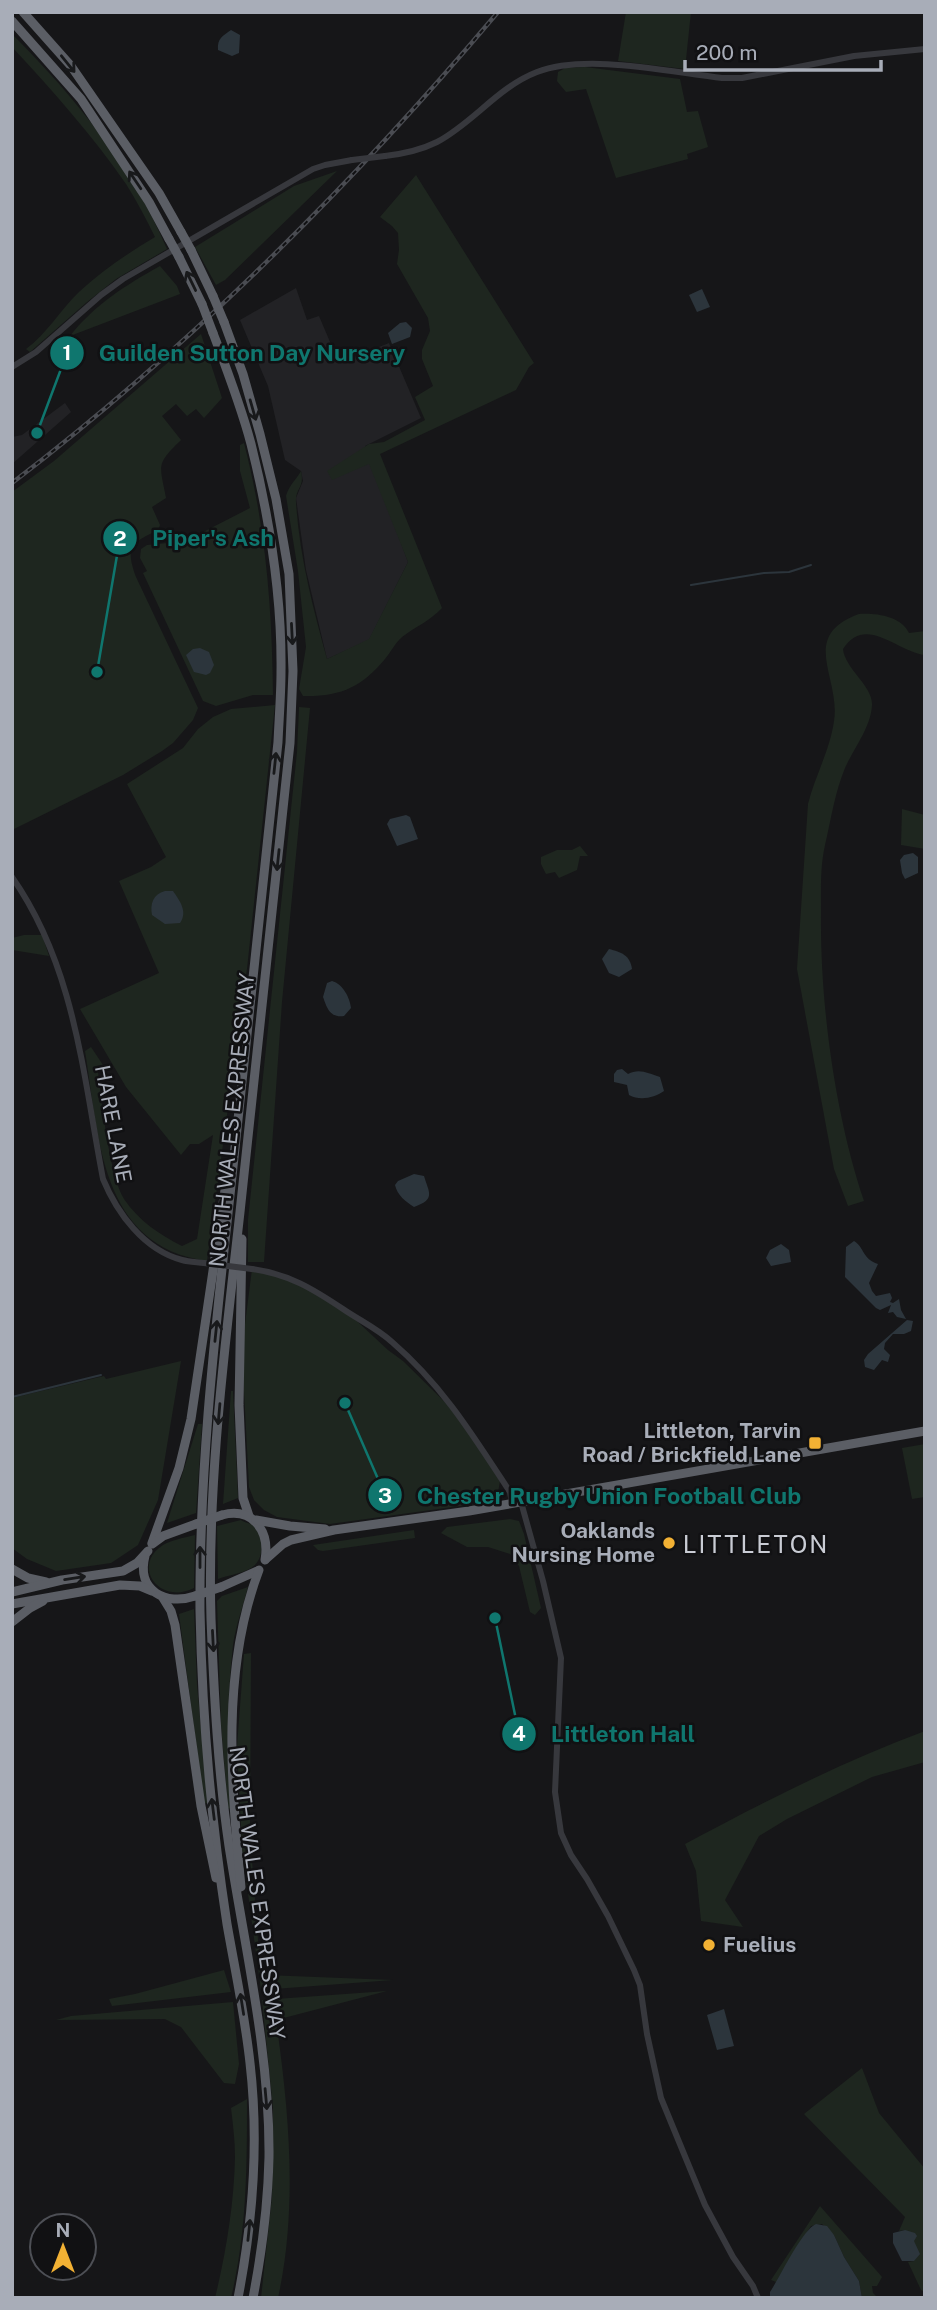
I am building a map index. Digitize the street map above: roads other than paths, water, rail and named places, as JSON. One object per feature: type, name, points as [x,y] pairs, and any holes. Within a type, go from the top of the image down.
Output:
[{"type":"highway","name":"NORTH WALES EXPRESSWAY","points":[[23,12],[71,66],[159,193],[213,296],[243,374],[276,499],[289,574],[293,671],[290,743],[218,1419],[211,1617],[219,1766],[228,1841],[256,2013],[268,2119],[266,2206],[253,2298]]},
{"type":"highway","name":"NORTH WALES EXPRESSWAY","points":[[12,21],[81,99],[149,202],[180,257],[202,304],[235,391],[251,444],[266,512],[275,574],[281,670],[278,742],[207,1418],[200,1554],[203,1698],[211,1793],[228,1925],[251,2067],[252,2205],[238,2298]]},
{"type":"highway","points":[[235,1148],[224,1195],[188,1432],[171,1493],[144,1559],[144,1571],[154,1591],[163,1598],[177,1601],[245,1578],[259,1570]]},
{"type":"highway","points":[[241,1200],[239,1405],[243,1500],[265,1537],[266,1559]]},
{"type":"highway","points":[[243,1935],[242,1892],[233,1798],[232,1741],[242,1622],[259,1570],[266,1559],[283,1544],[334,1530],[426,1518],[925,1431]]},
{"type":"highway","points":[[12,1592],[123,1571],[137,1563],[163,1536],[222,1515],[233,1513],[290,1526],[334,1530]]},
{"type":"highway","points":[[12,1569],[28,1578],[49,1583]]},
{"type":"highway","points":[[12,1604],[120,1584],[154,1591]]},
{"type":"highway","points":[[12,1622],[30,1608],[61,1594]]},
{"type":"highway","points":[[163,1598],[175,1625],[201,1806],[228,1925]]},
{"type":"street","points":[[12,367],[36,352],[123,279],[313,169],[418,149],[437,142],[504,90],[536,72],[572,63],[598,63],[742,78],[854,56],[925,49]]},
{"type":"street","name":"HARE LANE","points":[[12,877],[43,928],[69,1000],[79,1038],[103,1179],[121,1215],[140,1236],[181,1260],[286,1276],[317,1292],[391,1340],[427,1375],[459,1413],[517,1502],[543,1581],[561,1658],[555,1792],[561,1833],[637,1976],[656,2080],[676,2138],[705,2205],[758,2298]]},
{"type":"waterway","points":[[691,585],[764,573],[789,572],[811,565]]},
{"type":"waterway","points":[[12,1397],[101,1375]]},
{"type":"railway","points":[[12,483],[143,376],[268,261],[386,139],[498,12]]},
{"type":"place","name":"Guilden Sutton Day Nursery","points":[[37,433]]},
{"type":"place","name":"Piper's Ash","points":[[97,672]]},
{"type":"place","name":"Chester Rugby Union Football Club","points":[[345,1403]]},
{"type":"place","name":"Littleton, Tarvin Road / Brickfield Lane","points":[[815,1443]]},
{"type":"place","name":"Oaklands Nursing Home","points":[[669,1543]]},
{"type":"place","name":"Littleton Hall","points":[[495,1618]]},
{"type":"place","name":"Fuelius","points":[[709,1945]]},
{"type":"district","name":"LITTLETON","points":[[756,1545]]}]
